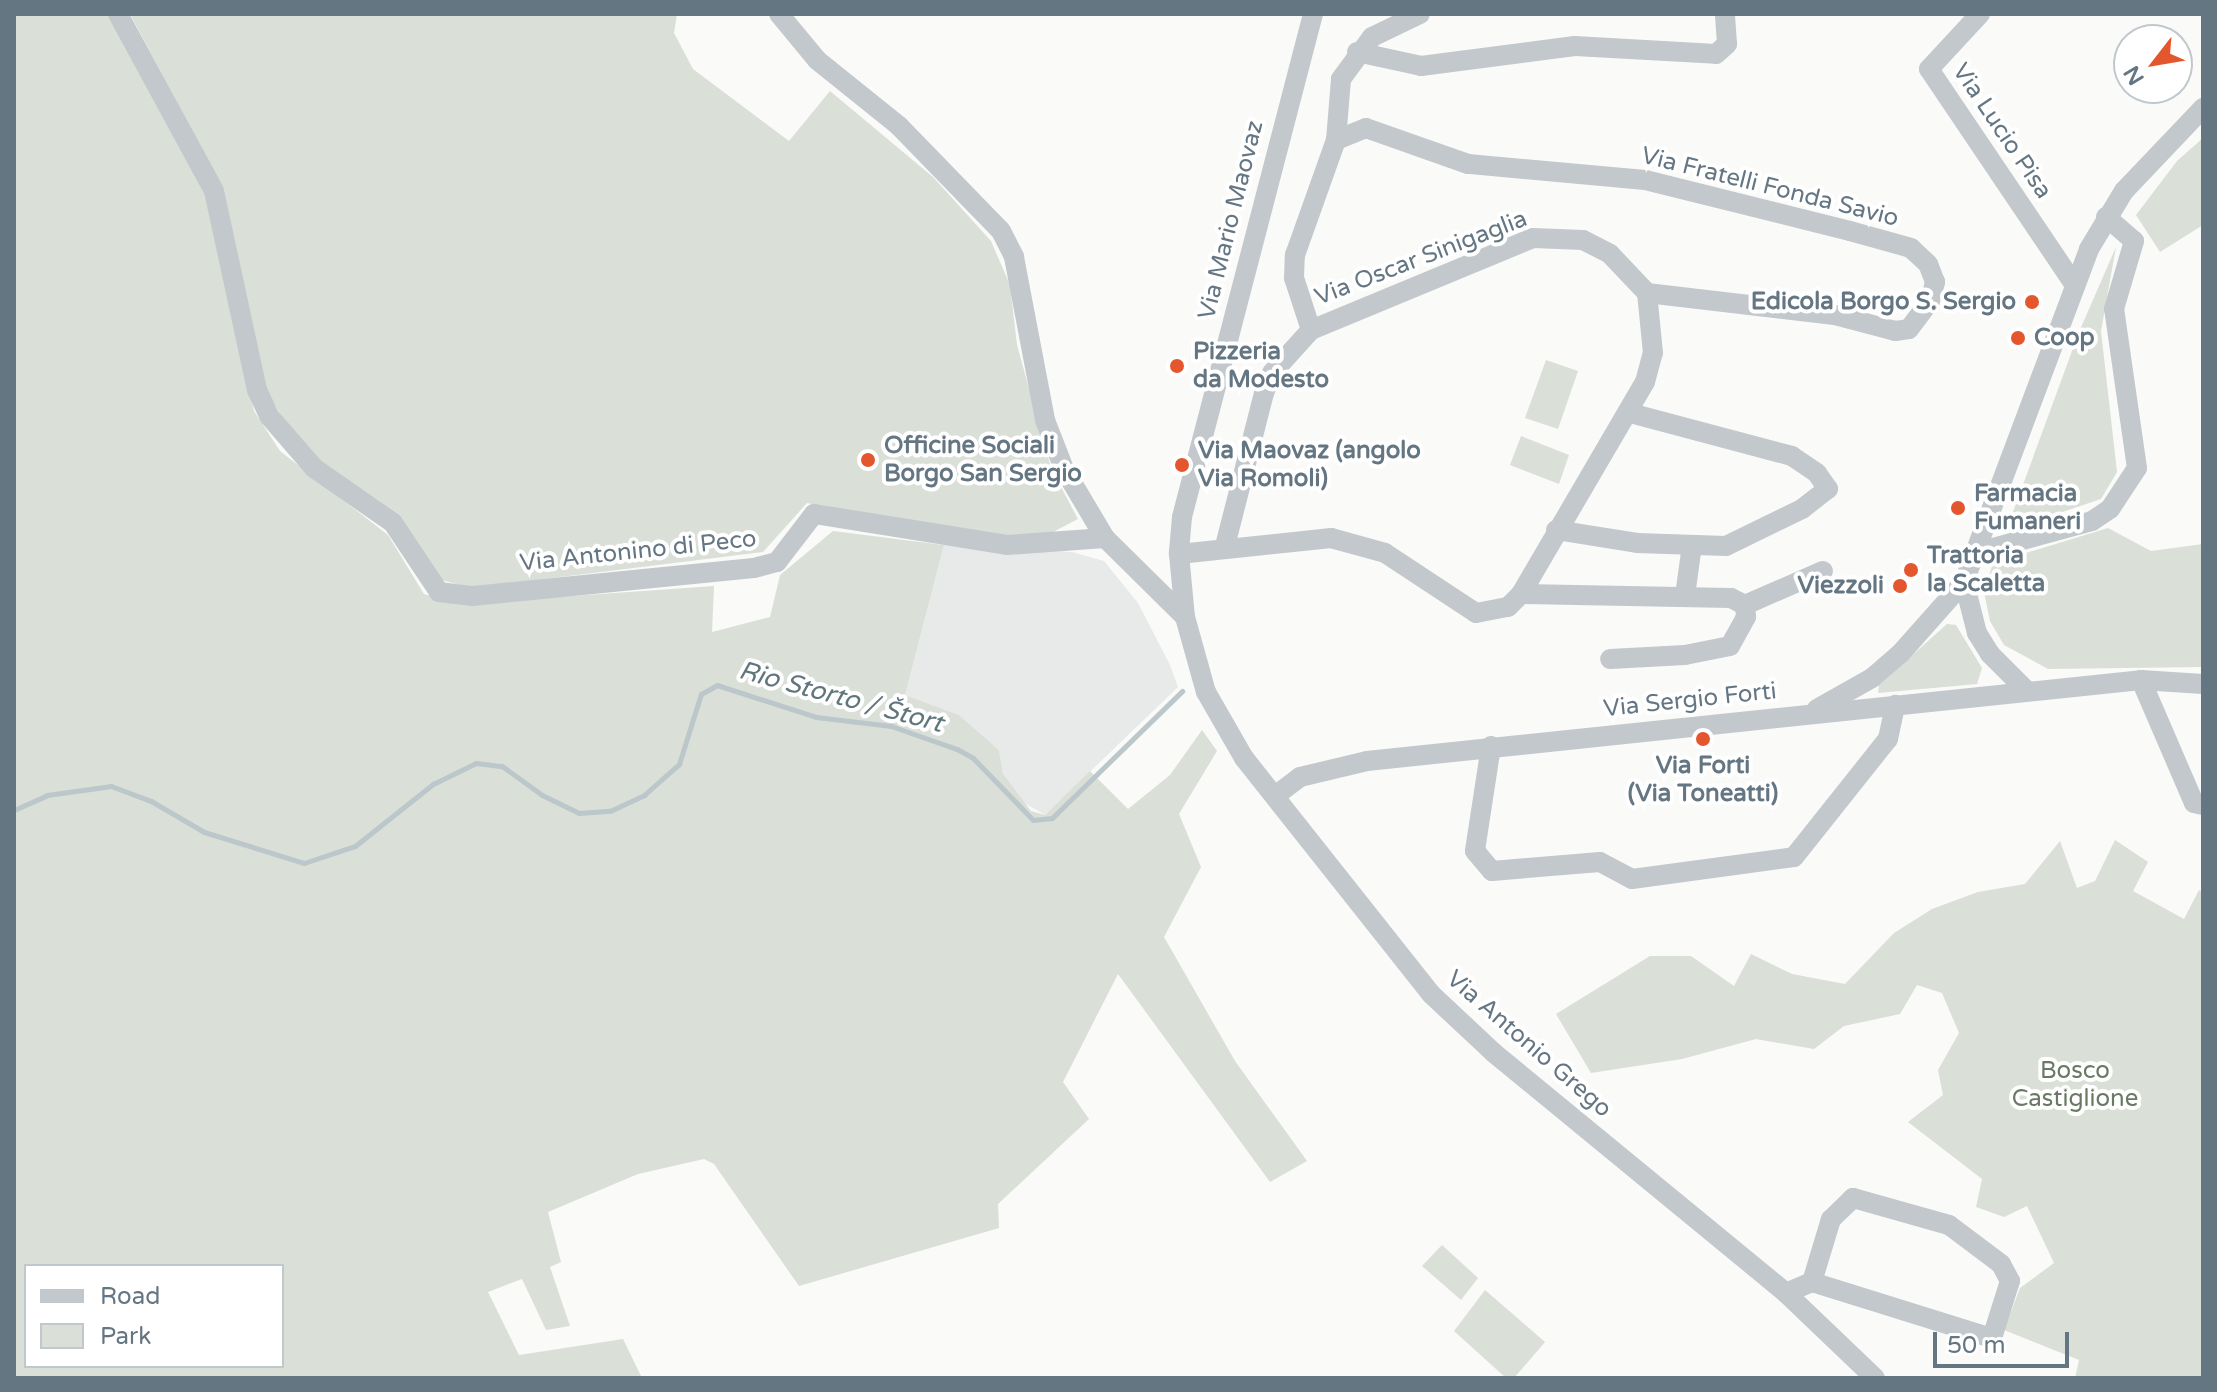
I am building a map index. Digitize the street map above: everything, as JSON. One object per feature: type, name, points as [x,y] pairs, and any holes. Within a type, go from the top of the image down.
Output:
[{"type":"street","name":"Via Antonino di Peco","points":[[118,14],[214,191],[257,390],[269,416],[314,468],[393,523],[439,592],[473,596],[754,568],[777,562],[814,514],[1007,545],[1105,538]]},
{"type":"street","points":[[779,14],[817,60],[899,126],[1001,231],[1014,257],[1045,420],[1064,469],[1105,538],[1185,617]]},
{"type":"street","name":"Via Mario Maovaz","points":[[1275,796],[1219,722],[1192,656],[1179,554],[1186,503],[1313,14]]},
{"type":"street","points":[[1311,330],[1294,278],[1295,255],[1336,140],[1339,88],[1357,52],[1398,20],[1420,14]]},
{"type":"street","points":[[1357,52],[1421,66],[1575,46],[1716,54],[1727,44],[1725,14]]},
{"type":"street","name":"Via Lucio Pisa","points":[[1980,14],[1929,69],[2074,284]]},
{"type":"street","points":[[1806,715],[1872,678],[1964,582],[2074,284],[2106,217],[2150,159],[2203,108]]},
{"type":"street","name":"Via Fratelli Fonda Savio","points":[[1336,140],[1366,128],[1468,164],[1645,180],[1911,248],[1928,264],[1935,282],[1930,301],[1909,329],[1895,331],[1835,315],[1647,293]]},
{"type":"street","points":[[1975,553],[2092,521],[2110,509],[2137,468],[2114,309],[2134,241],[2106,217]]},
{"type":"street","name":"Via Oscar Sinigaglia","points":[[1225,546],[1264,393],[1272,373],[1311,330],[1533,238],[1583,240],[1610,254],[1647,293]]},
{"type":"street","points":[[1179,554],[1225,546],[1319,538],[1363,544],[1476,613],[1492,614],[1521,594],[1556,530],[1630,413],[1653,353],[1647,293]]},
{"type":"street","points":[[1556,530],[1604,540],[1726,546],[1749,538],[1828,489],[1817,473],[1792,456],[1630,413]]},
{"type":"street","points":[[1685,596],[1692,545]]},
{"type":"street","points":[[1745,605],[1823,571]]},
{"type":"street","points":[[1964,582],[1977,633],[2027,691]]},
{"type":"street","points":[[1521,594],[1731,598],[1745,605]]},
{"type":"street","points":[[1610,659],[1685,655],[1730,646],[1746,617],[1745,605]]},
{"type":"street","points":[[2141,680],[2194,803],[2203,805]]},
{"type":"street","name":"Via Sergio Forti","points":[[1275,796],[1300,777],[1332,766],[1491,746],[2141,680],[2203,684]]},
{"type":"street","points":[[1491,746],[1475,851],[1492,871],[1600,862],[1632,879],[1794,857],[1888,739],[1895,705]]},
{"type":"street","name":"Via Antonio Grego","points":[[1275,796],[1404,965],[1461,1024],[1786,1293],[1875,1378]]},
{"type":"street","points":[[1786,1293],[1812,1282],[1992,1338],[2010,1281],[2001,1264],[1949,1225],[1853,1198],[1831,1219],[1812,1282]]},
{"type":"shaded area","points":[[944,545],[1072,552],[1104,561],[1138,603],[1170,665],[1178,687],[1045,815],[1019,800],[1003,774],[999,750],[959,715],[905,695]]},
{"type":"green space","points":[[14,14],[109,14],[208,200],[254,411],[280,451],[388,535],[424,594],[460,604],[714,586],[712,632],[770,617],[780,575],[833,531],[944,545],[905,695],[959,715],[999,750],[1003,774],[1031,811],[1045,815],[1090,771],[1128,809],[1170,775],[1202,730],[1217,751],[1179,814],[1201,867],[1164,937],[1235,1061],[1307,1161],[1270,1182],[1118,974],[1063,1082],[1089,1119],[998,1204],[999,1228],[799,1286],[714,1164],[704,1159],[638,1174],[548,1212],[561,1262],[550,1267],[570,1326],[546,1330],[522,1279],[488,1292],[519,1355],[623,1339],[642,1378],[14,1378]]},
{"type":"green space","points":[[130,14],[677,14],[674,33],[693,69],[789,141],[830,91],[933,177],[991,241],[1010,285],[1017,345],[1051,468],[1078,519],[1051,533],[982,538],[807,503],[763,552],[472,588],[441,580],[406,527],[379,501],[326,467],[290,430],[267,392],[203,151]]},
{"type":"green space","points":[[2203,138],[2203,225],[2160,252],[2136,215],[2177,161]]},
{"type":"green space","points":[[2116,247],[2101,331],[2117,472],[2101,499],[2006,531],[2079,332]]},
{"type":"green space","points":[[1546,360],[1578,371],[1558,429],[1525,418]]},
{"type":"green space","points":[[1521,436],[1569,455],[1559,484],[1510,465]]},
{"type":"green space","points":[[2108,528],[2151,551],[2203,544],[2203,667],[2048,669],[2004,645],[1990,621],[1984,592],[1993,563]]},
{"type":"green space","points":[[1947,624],[1956,625],[1982,668],[1977,684],[1878,693],[1879,685]]},
{"type":"green space","name":"Bosco Castiglione","points":[[2115,840],[2148,862],[2133,891],[2184,919],[2199,890],[2203,893],[2203,1378],[2075,1378],[2079,1360],[2004,1330],[2020,1288],[2054,1263],[2027,1206],[2004,1217],[1976,1207],[1982,1179],[1908,1122],[1943,1095],[1938,1070],[1959,1033],[1942,993],[1917,985],[1900,1014],[1844,1026],[1814,1049],[1756,1039],[1682,1059],[1591,1073],[1556,1014],[1650,956],[1691,956],[1734,986],[1751,954],[1792,974],[1845,984],[1894,933],[1932,909],[1978,892],[2025,884],[2060,841],[2077,888],[2095,881]]},
{"type":"green space","points":[[1442,1245],[1478,1278],[1461,1300],[1422,1266]]},
{"type":"green space","points":[[1485,1290],[1545,1342],[1514,1378],[1506,1378],[1454,1331]]},
{"type":"waterway","name":"Rio Storto / Štort","points":[[14,810],[47,795],[111,786],[151,801],[204,832],[304,863],[355,846],[433,784],[476,763],[502,766],[542,795],[579,813],[610,811],[644,795],[679,764],[701,694],[717,685],[816,717],[891,726],[957,749],[973,758],[1033,820],[1052,818],[1182,691]]},
{"type":"place","name":"Edicola Borgo S. Sergio","points":[[2032,302]]},
{"type":"place","name":"Coop","points":[[2018,338]]},
{"type":"place","name":"Pizzeria da Modesto","points":[[1177,366]]},
{"type":"place","name":"Officine Sociali Borgo San Sergio","points":[[868,460]]},
{"type":"place","name":"Via Maovaz (angolo Via Romoli)","points":[[1182,465]]},
{"type":"place","name":"Farmacia Fumaneri","points":[[1958,508]]},
{"type":"place","name":"Trattoria la Scaletta","points":[[1911,570]]},
{"type":"place","name":"Viezzoli","points":[[1900,586]]},
{"type":"place","name":"Via Forti (Via Toneatti)","points":[[1703,739]]}]
